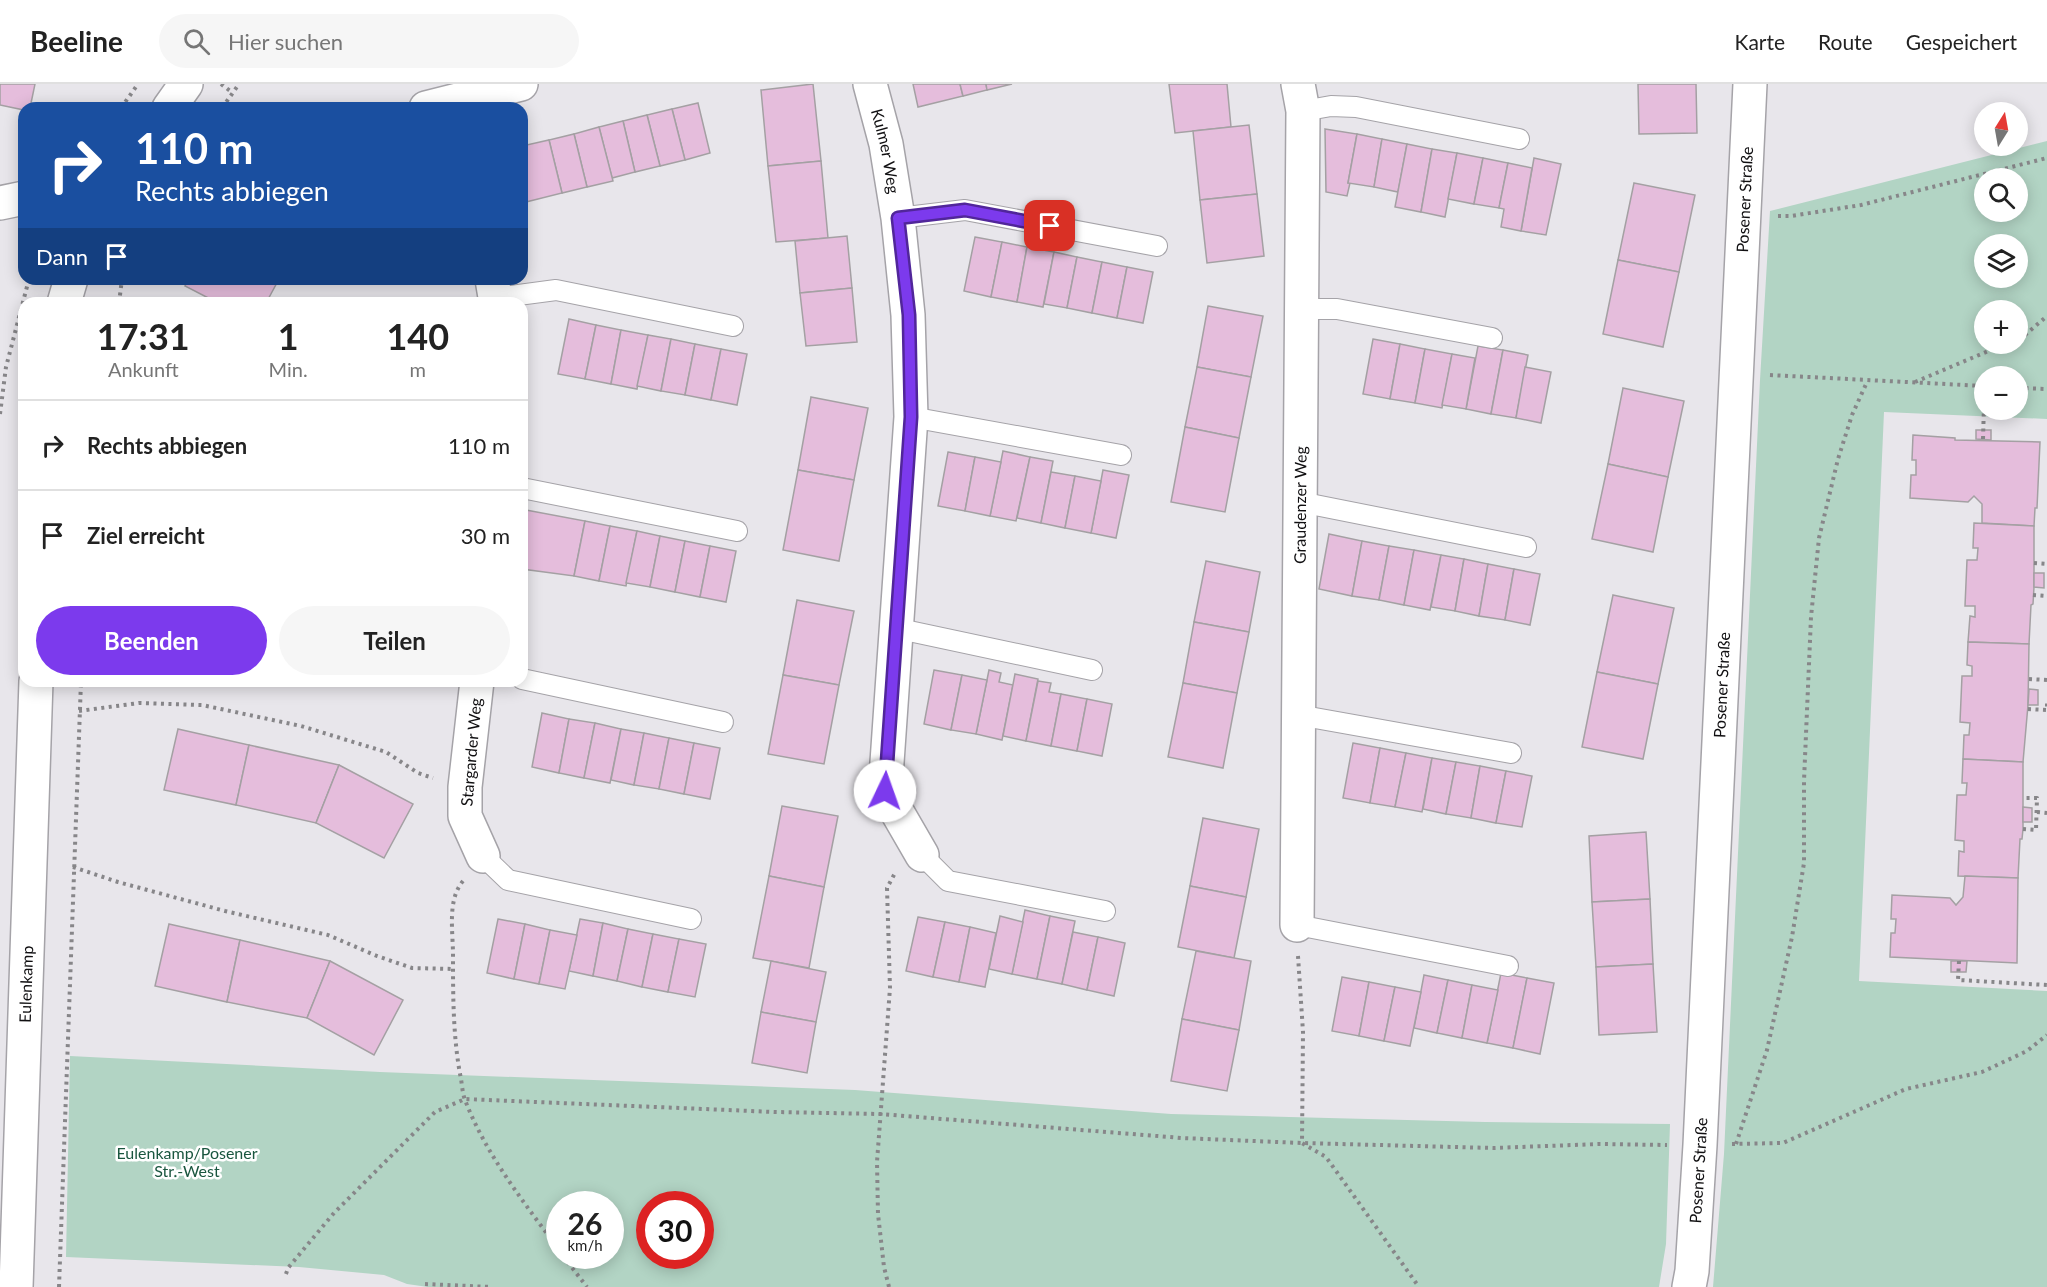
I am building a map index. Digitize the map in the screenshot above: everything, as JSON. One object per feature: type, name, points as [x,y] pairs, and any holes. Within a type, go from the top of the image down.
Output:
[{"type":"street","points":[[174,102],[186,84]]},
{"type":"street","points":[[455,102],[521,84]]},
{"type":"street","name":"Kulmer Weg","points":[[870,84],[886,144],[898,218],[909,315],[911,417],[885,791],[922,855]]},
{"type":"street","name":"Posener Straße","points":[[1689,1287],[1700,1145],[1750,84]]},
{"type":"street","name":"Graudenzer Weg","points":[[1297,925],[1302,309],[1300,98]]},
{"type":"street","points":[[0,203],[18,199]]},
{"type":"street","name":"Eulenkamp","points":[[16,1287],[36,687]]},
{"type":"street","name":"Stargarder Weg","points":[[476,687],[465,787],[465,816],[483,856]]},
{"type":"lane","points":[[1300,98],[1331,106],[1356,107],[1520,139]]},
{"type":"lane","points":[[898,218],[965,210],[1157,246]]},
{"type":"lane","points":[[494,293],[556,290],[733,326]]},
{"type":"lane","points":[[1302,309],[1337,309],[1492,338]]},
{"type":"lane","points":[[911,417],[1121,455]]},
{"type":"lane","points":[[528,489],[737,531]]},
{"type":"lane","points":[[1300,502],[1526,547]]},
{"type":"lane","points":[[895,628],[1092,670]]},
{"type":"lane","points":[[528,680],[723,722]]},
{"type":"lane","points":[[1298,716],[1511,753]]},
{"type":"lane","points":[[922,855],[948,881],[1105,910]]},
{"type":"lane","points":[[483,856],[508,880],[691,919]]},
{"type":"lane","points":[[1297,925],[1508,966]]},
{"type":"path","points":[[125,102],[138,84]]},
{"type":"path","points":[[221,84],[233,93]]},
{"type":"path","points":[[226,102],[239,84]]},
{"type":"path","points":[[1744,216],[1791,216],[1861,205],[2047,158]]},
{"type":"path","points":[[2028,332],[2047,316]]},
{"type":"path","points":[[0,414],[6,367],[18,321]]},
{"type":"path","points":[[1912,383],[1981,354]]},
{"type":"path","points":[[1737,373],[1867,382],[1974,386]]},
{"type":"path","points":[[1736,1144],[1767,1050],[1792,937],[1804,863],[1811,617],[1819,538],[1838,459],[1852,415],[1867,382]]},
{"type":"path","points":[[2028,388],[2047,389]]},
{"type":"path","points":[[1983,439],[1984,420]]},
{"type":"path","points":[[2034,563],[2047,564]]},
{"type":"path","points":[[2033,595],[2047,596]]},
{"type":"path","points":[[2029,679],[2047,680]]},
{"type":"path","points":[[59,1287],[81,687]]},
{"type":"path","points":[[2028,709],[2047,710],[2047,700]]},
{"type":"path","points":[[79,711],[139,703],[202,705],[312,729],[386,752],[418,774],[465,787]]},
{"type":"path","points":[[2023,829],[2036,830],[2037,812],[2037,798],[2024,798]]},
{"type":"path","points":[[2037,812],[2047,813]]},
{"type":"path","points":[[889,1287],[884,1267],[878,1214],[877,1162],[890,988],[887,888],[898,866],[922,855]]},
{"type":"path","points":[[483,856],[455,890],[452,909],[456,1052],[465,1099],[485,1141],[515,1191],[546,1232]]},
{"type":"path","points":[[73,867],[118,882],[214,908],[328,935],[376,956],[412,968],[453,969]]},
{"type":"path","points":[[1297,925],[1303,1032],[1302,1143]]},
{"type":"path","points":[[1959,961],[1958,980],[2047,985]]},
{"type":"path","points":[[286,1274],[288,1268],[334,1213],[435,1112],[465,1099],[880,1114],[1182,1138],[1302,1143],[1493,1148],[1600,1144],[1783,1143],[1906,1089],[1982,1072],[2027,1051],[2047,1035]]},
{"type":"path","points":[[1302,1143],[1326,1157],[1419,1287]]},
{"type":"path","points":[[573,1269],[587,1287]]},
{"type":"path","points":[[425,1284],[491,1287]]},
{"type":"green space","points":[[2047,141],[2047,419],[2028,418],[2028,366],[1974,366],[1974,416],[1884,412],[1859,981],[2047,991],[2047,1287],[1713,1287],[1724,1154],[1770,211],[1988,156],[2028,156],[2028,146]]},
{"type":"green space","name":"Eulenkamp/Posener Str.-West","points":[[70,1056],[380,1072],[855,1090],[1171,1114],[1670,1124],[1666,1244],[1659,1287],[428,1287],[407,1284],[384,1275],[299,1267],[66,1257]]},
{"type":"building","points":[[0,84],[35,84],[31,102],[18,102],[18,109],[0,105]]},
{"type":"building","points":[[813,84],[821,161],[768,166],[761,90]]},
{"type":"building","points":[[913,84],[960,84],[963,96],[918,107]]},
{"type":"building","points":[[960,84],[986,84],[987,90],[963,96]]},
{"type":"building","points":[[986,84],[1012,84],[987,90]]},
{"type":"building","points":[[1169,84],[1227,84],[1231,127],[1175,133]]},
{"type":"building","points":[[1638,84],[1696,84],[1697,133],[1639,134]]},
{"type":"building","points":[[698,103],[710,153],[685,160],[672,109]]},
{"type":"building","points":[[672,109],[685,160],[660,166],[647,115]]},
{"type":"building","points":[[647,115],[660,166],[635,172],[623,121]]},
{"type":"building","points":[[623,121],[635,172],[612,178],[599,127]]},
{"type":"building","points":[[1249,125],[1257,194],[1200,200],[1193,131]]},
{"type":"building","points":[[599,127],[613,181],[587,187],[574,134]]},
{"type":"building","points":[[1325,129],[1357,134],[1347,196],[1326,192]]},
{"type":"building","points":[[574,134],[587,187],[562,193],[549,140]]},
{"type":"building","points":[[1357,134],[1382,139],[1374,187],[1348,183]]},
{"type":"building","points":[[1382,139],[1407,144],[1398,192],[1374,187]]},
{"type":"building","points":[[549,140],[562,193],[528,202],[528,145]]},
{"type":"building","points":[[1407,144],[1432,149],[1421,212],[1395,207]]},
{"type":"building","points":[[1432,149],[1457,153],[1445,217],[1421,212]]},
{"type":"building","points":[[1457,153],[1483,158],[1474,204],[1448,199]]},
{"type":"building","points":[[1483,158],[1508,163],[1499,208],[1474,204]]},
{"type":"building","points":[[1534,158],[1561,164],[1546,235],[1521,231]]},
{"type":"building","points":[[821,161],[828,238],[776,242],[768,166]]},
{"type":"building","points":[[1508,163],[1532,168],[1521,231],[1501,227],[1504,209],[1499,208]]},
{"type":"building","points":[[1634,183],[1695,195],[1679,272],[1618,260]]},
{"type":"building","points":[[1257,194],[1264,256],[1207,263],[1200,200]]},
{"type":"building","points":[[847,236],[852,288],[800,293],[795,241]]},
{"type":"building","points":[[975,237],[1002,242],[991,297],[964,291]]},
{"type":"building","points":[[1002,242],[1027,247],[1017,302],[991,297]]},
{"type":"building","points":[[1027,247],[1054,252],[1043,307],[1017,302]]},
{"type":"building","points":[[1054,252],[1077,257],[1067,308],[1044,304]]},
{"type":"building","points":[[1077,257],[1102,262],[1092,313],[1067,308]]},
{"type":"building","points":[[1618,260],[1679,272],[1663,347],[1603,334]]},
{"type":"building","points":[[1102,262],[1127,267],[1117,318],[1092,313]]},
{"type":"building","points":[[1127,267],[1153,272],[1143,323],[1117,318]]},
{"type":"building","points":[[276,285],[269,297],[206,297],[185,286]]},
{"type":"building","points":[[852,288],[857,342],[806,346],[800,293]]},
{"type":"building","points":[[1208,306],[1263,316],[1251,377],[1197,367]]},
{"type":"building","points":[[569,319],[596,325],[585,379],[558,374]]},
{"type":"building","points":[[596,325],[621,330],[611,384],[585,379]]},
{"type":"building","points":[[621,330],[648,335],[637,389],[611,384]]},
{"type":"building","points":[[648,335],[671,339],[661,391],[637,386]]},
{"type":"building","points":[[671,339],[695,344],[685,395],[661,391]]},
{"type":"building","points":[[1373,339],[1400,344],[1390,399],[1363,394]]},
{"type":"building","points":[[695,344],[721,349],[711,400],[685,395]]},
{"type":"building","points":[[1400,344],[1425,349],[1415,403],[1390,399]]},
{"type":"building","points":[[1478,346],[1503,350],[1491,414],[1466,409]]},
{"type":"building","points":[[721,349],[747,354],[737,405],[711,400]]},
{"type":"building","points":[[1425,349],[1452,354],[1442,408],[1415,403]]},
{"type":"building","points":[[1503,350],[1528,355],[1516,418],[1491,414]]},
{"type":"building","points":[[1452,354],[1475,358],[1466,409],[1442,405]]},
{"type":"building","points":[[1197,367],[1251,377],[1239,438],[1185,427]]},
{"type":"building","points":[[1525,367],[1551,372],[1541,423],[1516,418]]},
{"type":"building","points":[[1623,388],[1684,401],[1668,477],[1608,464]]},
{"type":"building","points":[[811,397],[868,408],[854,480],[798,470]]},
{"type":"building","points":[[1185,427],[1239,438],[1225,512],[1171,502]]},
{"type":"building","points":[[1976,430],[1991,430],[1991,440],[1976,439]]},
{"type":"building","points":[[1913,435],[1955,438],[1955,440],[2040,442],[2034,526],[1982,523],[1982,504],[1974,496],[1968,502],[1910,498],[1911,475],[1916,475],[1916,460],[1912,460]]},
{"type":"building","points":[[1003,451],[1030,457],[1016,521],[990,516]]},
{"type":"building","points":[[948,452],[975,457],[965,511],[938,506]]},
{"type":"building","points":[[975,457],[1001,462],[990,516],[965,511]]},
{"type":"building","points":[[1030,457],[1053,461],[1041,523],[1017,518]]},
{"type":"building","points":[[1608,464],[1668,477],[1653,552],[1592,539]]},
{"type":"building","points":[[798,470],[854,480],[839,561],[783,550]]},
{"type":"building","points":[[1103,470],[1129,475],[1116,538],[1091,533]]},
{"type":"building","points":[[1051,472],[1075,476],[1065,528],[1041,523]]},
{"type":"building","points":[[1075,476],[1101,481],[1091,533],[1065,528]]},
{"type":"building","points":[[528,510],[585,521],[574,576],[528,570]]},
{"type":"building","points":[[585,521],[610,526],[599,581],[574,576]]},
{"type":"building","points":[[1974,523],[2034,526],[2034,587],[2029,644],[1968,642],[1970,616],[1975,617],[1975,606],[1965,606],[1967,560],[1977,560],[1978,548],[1973,548]]},
{"type":"building","points":[[610,526],[637,531],[626,586],[599,581]]},
{"type":"building","points":[[637,531],[660,536],[650,587],[626,583]]},
{"type":"building","points":[[1329,534],[1362,541],[1352,596],[1319,589]]},
{"type":"building","points":[[660,536],[685,541],[675,592],[650,587]]},
{"type":"building","points":[[685,541],[710,546],[700,597],[675,592]]},
{"type":"building","points":[[1362,541],[1389,546],[1379,600],[1352,596]]},
{"type":"building","points":[[710,546],[736,551],[726,602],[700,597]]},
{"type":"building","points":[[1389,546],[1414,550],[1404,605],[1379,600]]},
{"type":"building","points":[[1414,550],[1441,555],[1430,610],[1404,605]]},
{"type":"building","points":[[1441,555],[1464,559],[1455,611],[1431,607]]},
{"type":"building","points":[[1464,559],[1488,564],[1479,616],[1455,611]]},
{"type":"building","points":[[1206,561],[1260,572],[1249,632],[1194,622]]},
{"type":"building","points":[[1488,564],[1514,569],[1505,620],[1479,616]]},
{"type":"building","points":[[1514,569],[1540,574],[1530,625],[1505,620]]},
{"type":"building","points":[[2034,573],[2044,573],[2044,588],[2034,587]]},
{"type":"building","points":[[1613,595],[1674,608],[1658,684],[1597,672]]},
{"type":"building","points":[[797,600],[854,611],[839,685],[783,675]]},
{"type":"building","points":[[1194,622],[1249,632],[1237,693],[1183,683]]},
{"type":"building","points":[[1968,642],[2029,644],[2028,705],[2023,762],[1963,759],[1964,735],[1969,735],[1970,723],[1960,722],[1962,676],[1972,676],[1972,666],[1967,665]]},
{"type":"building","points":[[934,670],[962,675],[951,730],[924,724]]},
{"type":"building","points":[[989,670],[1001,673],[999,682],[1013,685],[1002,740],[976,734]]},
{"type":"building","points":[[1597,672],[1658,684],[1643,759],[1582,747]]},
{"type":"building","points":[[1015,674],[1038,679],[1026,741],[1003,736]]},
{"type":"building","points":[[783,675],[839,685],[824,764],[768,754]]},
{"type":"building","points":[[962,675],[987,680],[976,734],[951,730]]},
{"type":"building","points":[[1038,681],[1051,683],[1049,692],[1061,694],[1051,746],[1026,741]]},
{"type":"building","points":[[1183,683],[1237,693],[1223,768],[1168,757]]},
{"type":"building","points":[[2029,689],[2038,690],[2038,705],[2028,705]]},
{"type":"building","points":[[1061,694],[1087,699],[1077,751],[1051,746]]},
{"type":"building","points":[[1087,699],[1112,704],[1102,756],[1077,751]]},
{"type":"building","points":[[542,713],[569,719],[559,773],[532,767]]},
{"type":"building","points":[[569,719],[595,723],[584,778],[559,773]]},
{"type":"building","points":[[595,723],[621,729],[610,783],[584,778]]},
{"type":"building","points":[[178,729],[249,745],[236,805],[164,790]]},
{"type":"building","points":[[621,729],[644,733],[634,785],[611,780]]},
{"type":"building","points":[[644,733],[669,738],[659,789],[634,785]]},
{"type":"building","points":[[669,738],[694,743],[684,794],[659,789]]},
{"type":"building","points":[[694,743],[720,748],[710,799],[684,794]]},
{"type":"building","points":[[1353,743],[1380,748],[1370,803],[1343,798]]},
{"type":"building","points":[[249,745],[339,765],[316,823],[236,805]]},
{"type":"building","points":[[1380,748],[1406,753],[1395,807],[1370,803]]},
{"type":"building","points":[[1406,753],[1432,758],[1422,812],[1395,807]]},
{"type":"building","points":[[1432,758],[1456,762],[1446,814],[1423,809]]},
{"type":"building","points":[[1963,759],[2023,762],[2023,829],[2022,839],[2020,839],[2018,878],[1958,876],[1959,851],[1964,852],[1964,841],[1955,840],[1957,795],[1966,795],[1967,783],[1962,783]]},
{"type":"building","points":[[1456,762],[1480,766],[1471,818],[1446,814]]},
{"type":"building","points":[[339,765],[413,804],[384,858],[316,823]]},
{"type":"building","points":[[1480,766],[1506,771],[1496,823],[1471,818]]},
{"type":"building","points":[[1506,771],[1532,776],[1522,827],[1496,823]]},
{"type":"building","points":[[782,806],[838,816],[824,887],[769,876]]},
{"type":"building","points":[[2023,807],[2032,808],[2032,822],[2023,822]]},
{"type":"building","points":[[1203,818],[1259,829],[1246,897],[1190,886]]},
{"type":"building","points":[[1646,832],[1650,899],[1592,902],[1589,836]]},
{"type":"building","points":[[769,876],[824,887],[809,968],[753,958]]},
{"type":"building","points":[[1965,876],[2018,878],[2017,963],[1890,957],[1891,933],[1895,933],[1896,919],[1891,919],[1892,895],[1950,898],[1956,905],[1963,897]]},
{"type":"building","points":[[1190,886],[1246,897],[1234,958],[1178,947]]},
{"type":"building","points":[[1650,899],[1653,964],[1596,967],[1592,902]]},
{"type":"building","points":[[1025,910],[1050,916],[1037,979],[1012,974]]},
{"type":"building","points":[[1000,916],[1023,922],[1012,974],[989,969]]},
{"type":"building","points":[[1050,916],[1075,921],[1062,984],[1037,979]]},
{"type":"building","points":[[918,917],[945,922],[933,977],[906,971]]},
{"type":"building","points":[[498,919],[525,924],[514,979],[487,973]]},
{"type":"building","points":[[580,919],[603,923],[593,976],[569,971]]},
{"type":"building","points":[[945,922],[970,927],[959,982],[933,977]]},
{"type":"building","points":[[603,923],[628,929],[617,981],[593,976]]},
{"type":"building","points":[[169,924],[240,940],[227,1002],[155,986]]},
{"type":"building","points":[[525,924],[550,930],[539,984],[514,979]]},
{"type":"building","points":[[970,927],[996,933],[985,987],[959,982]]},
{"type":"building","points":[[628,929],[653,934],[642,987],[617,981]]},
{"type":"building","points":[[550,930],[577,935],[565,989],[539,984]]},
{"type":"building","points":[[1073,932],[1098,937],[1087,990],[1062,984]]},
{"type":"building","points":[[653,934],[679,939],[668,992],[642,987]]},
{"type":"building","points":[[1098,937],[1125,943],[1114,996],[1087,990]]},
{"type":"building","points":[[679,939],[706,944],[695,997],[668,992]]},
{"type":"building","points":[[240,940],[330,961],[307,1018],[227,1002]]},
{"type":"building","points":[[1196,951],[1251,961],[1239,1030],[1182,1019]]},
{"type":"building","points":[[330,961],[403,1000],[374,1055],[307,1018]]},
{"type":"building","points":[[771,961],[826,972],[816,1022],[761,1012]]},
{"type":"building","points":[[1951,961],[1967,961],[1966,972],[1951,972]]},
{"type":"building","points":[[1653,964],[1657,1032],[1599,1035],[1596,967]]},
{"type":"building","points":[[1501,973],[1527,978],[1513,1048],[1487,1043]]},
{"type":"building","points":[[1424,975],[1448,980],[1437,1033],[1414,1028]]},
{"type":"building","points":[[1342,977],[1369,982],[1359,1036],[1332,1031]]},
{"type":"building","points":[[1527,978],[1554,983],[1540,1054],[1513,1048]]},
{"type":"building","points":[[1448,980],[1472,985],[1462,1038],[1437,1033]]},
{"type":"building","points":[[1369,982],[1395,987],[1384,1041],[1359,1036]]},
{"type":"building","points":[[1472,985],[1498,990],[1487,1043],[1462,1038]]},
{"type":"building","points":[[1395,987],[1421,992],[1410,1046],[1384,1041]]},
{"type":"building","points":[[761,1012],[816,1022],[807,1073],[752,1063]]},
{"type":"building","points":[[1182,1019],[1239,1030],[1227,1091],[1171,1081]]},
{"type":"route","points":[[885,791],[911,417],[909,315],[898,218],[965,210],[1050,226]]}]
